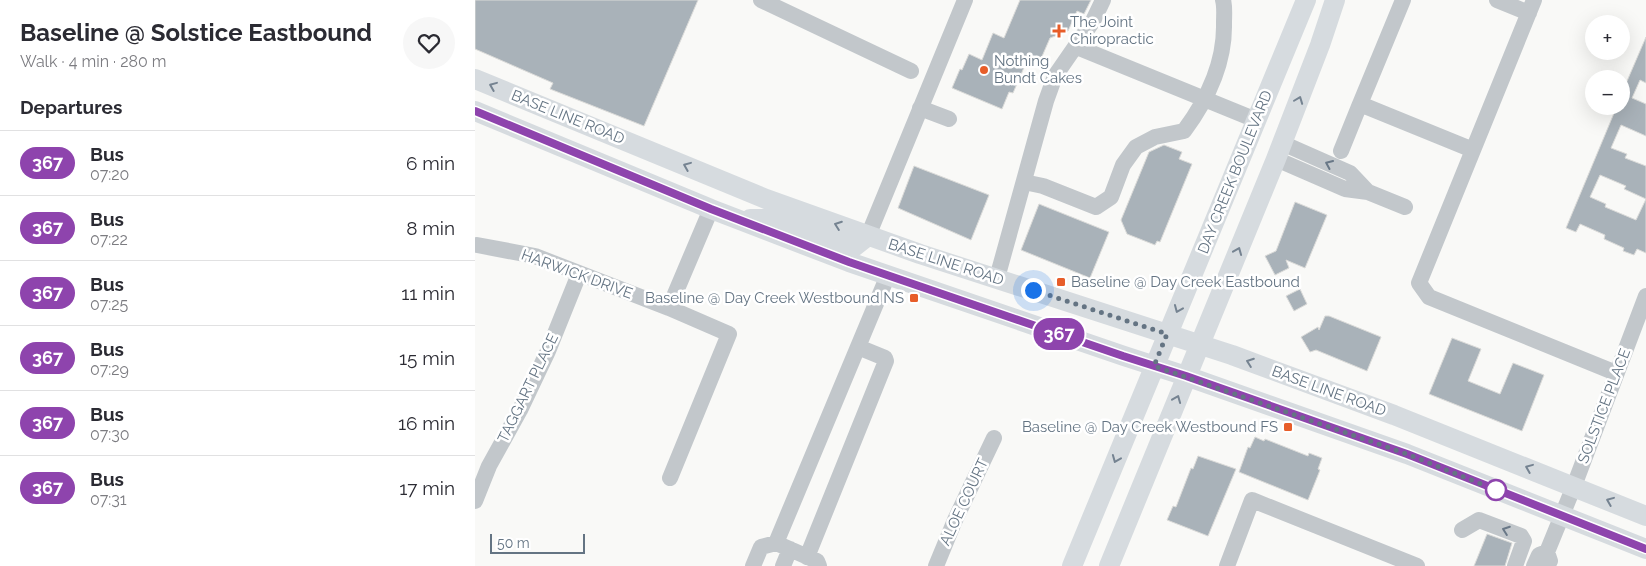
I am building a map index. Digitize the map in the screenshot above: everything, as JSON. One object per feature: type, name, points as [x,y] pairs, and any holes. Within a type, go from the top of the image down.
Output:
[{"type":"main road","name":"DAY CREEK BOULEVARD","points":[[1072,566],[1306,0]]},
{"type":"main road","points":[[1112,565],[1186,376],[1279,151],[1335,0]]},
{"type":"main road","name":"BASE LINE ROAD","points":[[475,79],[765,199],[868,236],[1199,344],[1394,415],[1646,516]]},
{"type":"main road","name":"BASE LINE ROAD","points":[[475,112],[711,209],[888,275],[1186,376],[1407,454],[1646,549]]},
{"type":"main road","points":[[738,219],[780,219],[854,247],[868,236]]},
{"type":"street","points":[[761,0],[911,71]]},
{"type":"street","points":[[868,236],[965,0]]},
{"type":"street","points":[[997,278],[1055,76],[1077,47],[1103,0]]},
{"type":"street","points":[[1024,182],[1043,186],[1096,207],[1111,197],[1123,165],[1136,147],[1155,137],[1184,131],[1197,114],[1217,72],[1225,35],[1223,0]]},
{"type":"street","points":[[1341,151],[1403,0]]},
{"type":"street","points":[[1497,0],[1531,7],[1419,283],[1429,297],[1616,373]]},
{"type":"street","points":[[1077,47],[1256,120]]},
{"type":"street","points":[[1360,104],[1473,150]]},
{"type":"street","points":[[920,108],[949,119]]},
{"type":"street","points":[[1279,151],[1345,189],[1368,192],[1405,207]]},
{"type":"street","points":[[669,308],[711,209]]},
{"type":"street","name":"HARWICK DRIVE","points":[[477,245],[535,256],[669,308],[729,334],[670,478]]},
{"type":"street","name":"TAGGART PLACE","points":[[475,501],[489,466],[520,410],[548,351],[579,274]]},
{"type":"street","points":[[783,566],[783,546],[858,347],[888,275]]},
{"type":"street","name":"SOLSTICE PLACE","points":[[1547,559],[1561,516],[1646,296]]},
{"type":"street","points":[[753,566],[761,547],[783,546],[813,561],[886,361],[885,358],[858,347]]},
{"type":"street","name":"ALOE COURT","points":[[936,566],[955,520],[994,438]]},
{"type":"street","points":[[1227,566],[1253,500],[1417,566]]},
{"type":"street","points":[[1462,530],[1479,520],[1521,536],[1524,541],[1515,566]]},
{"type":"street","points":[[1534,566],[1539,555],[1547,559]]},
{"type":"building","points":[[475,0],[698,0],[644,126],[550,89],[553,83],[475,49]]},
{"type":"building","points":[[1020,0],[1091,0],[1084,14],[1077,11],[1068,31],[1050,38],[1040,61],[1029,56],[1013,93],[1009,92],[1002,109],[952,88],[969,54],[982,60],[993,33],[1004,38]]},
{"type":"building","points":[[1646,37],[1646,83],[1640,80],[1632,98],[1646,104],[1646,136],[1621,125],[1611,148],[1627,154],[1625,158],[1646,166],[1646,199],[1646,253],[1637,249],[1634,255],[1623,251],[1624,248],[1604,239],[1605,235],[1580,224],[1576,232],[1566,228],[1613,115],[1630,115],[1630,74]],"holes":[[[1600,175],[1626,186],[1624,189],[1646,199],[1636,220],[1605,207],[1606,204],[1590,197]]]},
{"type":"building","points":[[1164,145],[1182,152],[1179,159],[1192,164],[1160,242],[1157,241],[1155,245],[1127,234],[1121,220],[1149,152]]},
{"type":"building","points":[[914,166],[989,195],[971,240],[898,208]]},
{"type":"building","points":[[1295,202],[1327,215],[1305,268],[1286,260],[1289,268],[1275,275],[1265,256],[1276,251]]},
{"type":"building","points":[[1039,204],[1109,232],[1090,278],[1021,250]]},
{"type":"building","points":[[1300,289],[1307,304],[1294,311],[1286,296]]},
{"type":"building","points":[[1325,316],[1381,337],[1367,371],[1316,350],[1310,352],[1301,337],[1318,327],[1319,330]]},
{"type":"building","points":[[1452,338],[1481,349],[1468,381],[1500,394],[1513,363],[1544,375],[1522,431],[1429,394]]},
{"type":"building","points":[[1255,437],[1308,456],[1309,453],[1322,458],[1318,469],[1320,470],[1308,500],[1239,472],[1248,447],[1250,448]]},
{"type":"building","points":[[1198,456],[1236,469],[1208,536],[1167,520],[1173,506],[1176,507],[1191,468],[1193,469]]},
{"type":"building","points":[[1487,534],[1512,543],[1505,566],[1474,566]]},
{"type":"bus line","name":"367","points":[[475,111],[526,134],[711,209],[849,262],[1186,376],[1407,454],[1646,549]]},
{"type":"place","name":"The Joint Chiropractic","points":[[1059,31]]},
{"type":"place","name":"Nothing Bundt Cakes","points":[[984,70]]},
{"type":"place","name":"Baseline @ Day Creek Eastbound","points":[[1061,282]]},
{"type":"place","name":"Baseline @ Day Creek Westbound NS","points":[[914,298]]},
{"type":"place","name":"Baseline @ Day Creek Westbound FS","points":[[1288,427]]},
{"type":"route","points":[[1033,290],[1167,334],[1154,366],[1407,454],[1496,490]]}]
